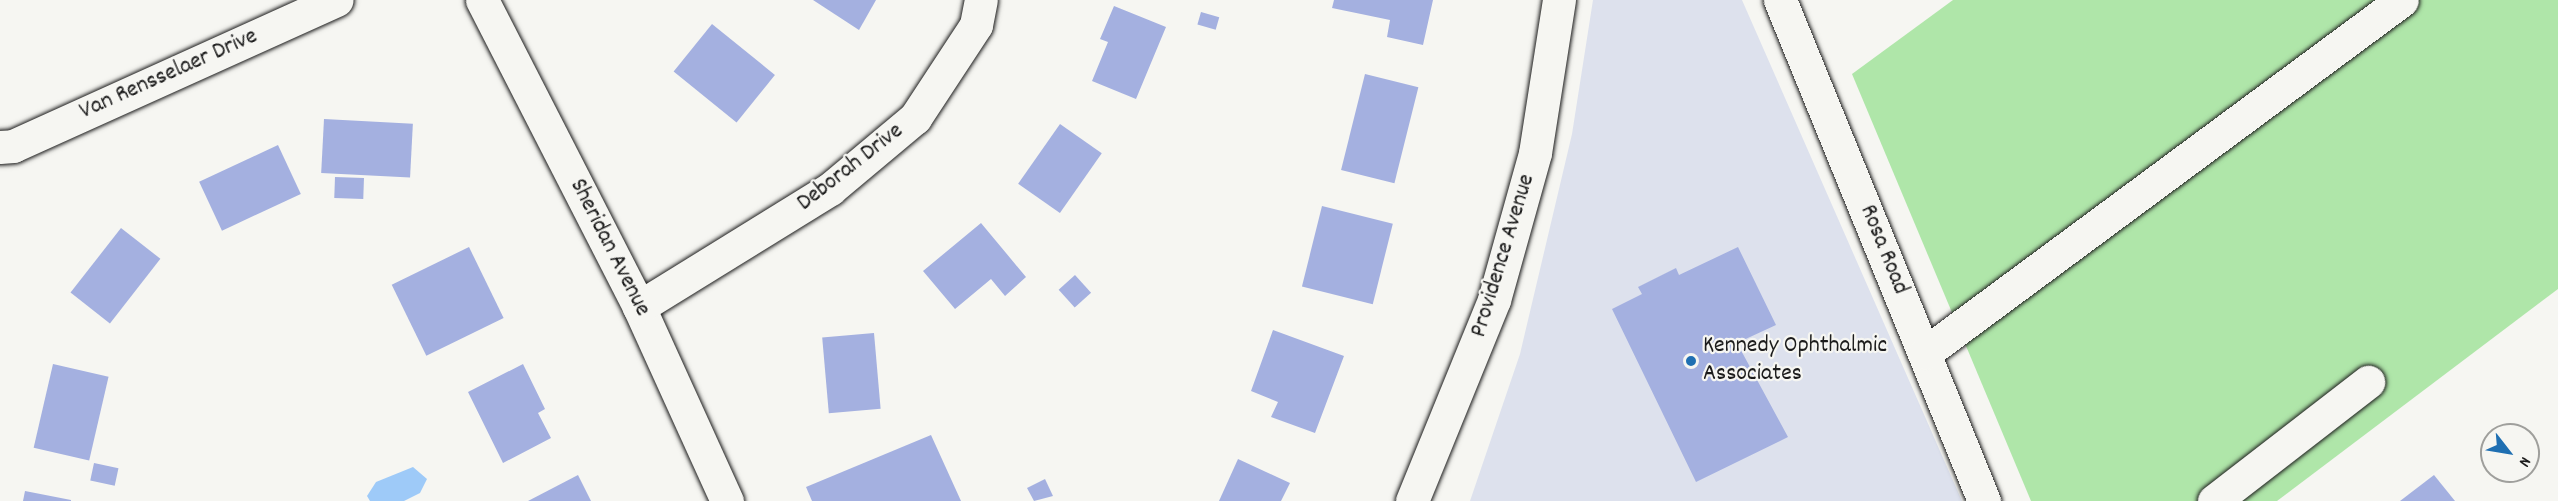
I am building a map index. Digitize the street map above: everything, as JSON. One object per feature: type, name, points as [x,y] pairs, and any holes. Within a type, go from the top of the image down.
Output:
[{"type":"street","name":"Van Rensselaer Drive","points":[[0,147],[13,146],[337,0]]},
{"type":"street","name":"Sheridan Avenue","points":[[482,0],[639,307],[727,501]]},
{"type":"street","name":"Deborah Drive","points":[[639,307],[830,189],[915,118],[976,25],[981,0]]},
{"type":"street","name":"Providence Avenue","points":[[1412,501],[1494,300],[1535,153],[1559,0]]},
{"type":"street","name":"Rosa Road","points":[[1780,0],[1984,501]]},
{"type":"street","points":[[1925,353],[2402,0]]},
{"type":"street","points":[[2214,501],[2368,382]]},
{"type":"shaded area","points":[[1593,0],[1742,0],[1962,501],[1470,501],[1520,354],[1572,134]]},
{"type":"green space","points":[[1953,0],[2558,0],[2558,289],[2277,501],[2031,501],[1852,74]]},
{"type":"water","points":[[413,467],[427,479],[420,493],[404,501],[370,501],[367,496],[376,482]]},
{"type":"building","points":[[813,0],[876,0],[859,30]]},
{"type":"building","points":[[1334,0],[1433,0],[1423,45],[1387,37],[1390,20],[1332,8]]},
{"type":"building","points":[[1114,6],[1166,27],[1136,99],[1092,81],[1108,42],[1100,39]]},
{"type":"building","points":[[1201,12],[1219,17],[1216,30],[1197,24]]},
{"type":"building","points":[[712,24],[775,75],[737,122],[674,71]]},
{"type":"building","points":[[1365,74],[1418,87],[1394,183],[1341,170]]},
{"type":"building","points":[[324,119],[413,124],[410,178],[321,173]]},
{"type":"building","points":[[1060,124],[1102,153],[1060,213],[1018,184]]},
{"type":"building","points":[[278,145],[301,194],[222,231],[199,182]]},
{"type":"building","points":[[335,177],[364,178],[363,199],[334,198]]},
{"type":"building","points":[[1322,206],[1393,224],[1373,304],[1302,287]]},
{"type":"building","points":[[981,223],[1026,277],[1005,296],[991,279],[955,309],[923,271]]},
{"type":"building","points":[[121,228],[160,259],[110,323],[71,293]]},
{"type":"building","points":[[469,247],[504,318],[426,356],[392,285]]},
{"type":"building","name":"Kennedy Ophthalmic Associates","points":[[1738,247],[1776,325],[1737,343],[1788,437],[1696,482],[1612,309],[1642,294],[1638,287],[1676,268],[1679,275]]},
{"type":"building","points":[[1075,275],[1091,293],[1075,308],[1059,290]]},
{"type":"building","points":[[1273,330],[1344,356],[1315,433],[1271,417],[1278,402],[1251,391]]},
{"type":"building","points":[[874,333],[881,409],[829,413],[822,338]]},
{"type":"building","points":[[53,364],[109,377],[89,461],[34,448]]},
{"type":"building","points":[[523,364],[545,409],[538,413],[551,438],[503,463],[468,392]]},
{"type":"building","points":[[931,435],[961,501],[812,501],[806,487]]},
{"type":"building","points":[[1238,459],[1290,483],[1281,501],[1219,501]]},
{"type":"building","points":[[94,463],[118,468],[115,486],[90,481]]},
{"type":"building","points":[[578,475],[591,501],[528,501]]},
{"type":"building","points":[[2434,475],[2455,501],[2400,501]]},
{"type":"building","points":[[1045,479],[1053,496],[1034,501],[1027,488]]},
{"type":"building","points":[[25,491],[71,500],[71,501],[23,501]]},
{"type":"place","name":"Kennedy Ophthalmic Associates","points":[[1691,361]]}]
